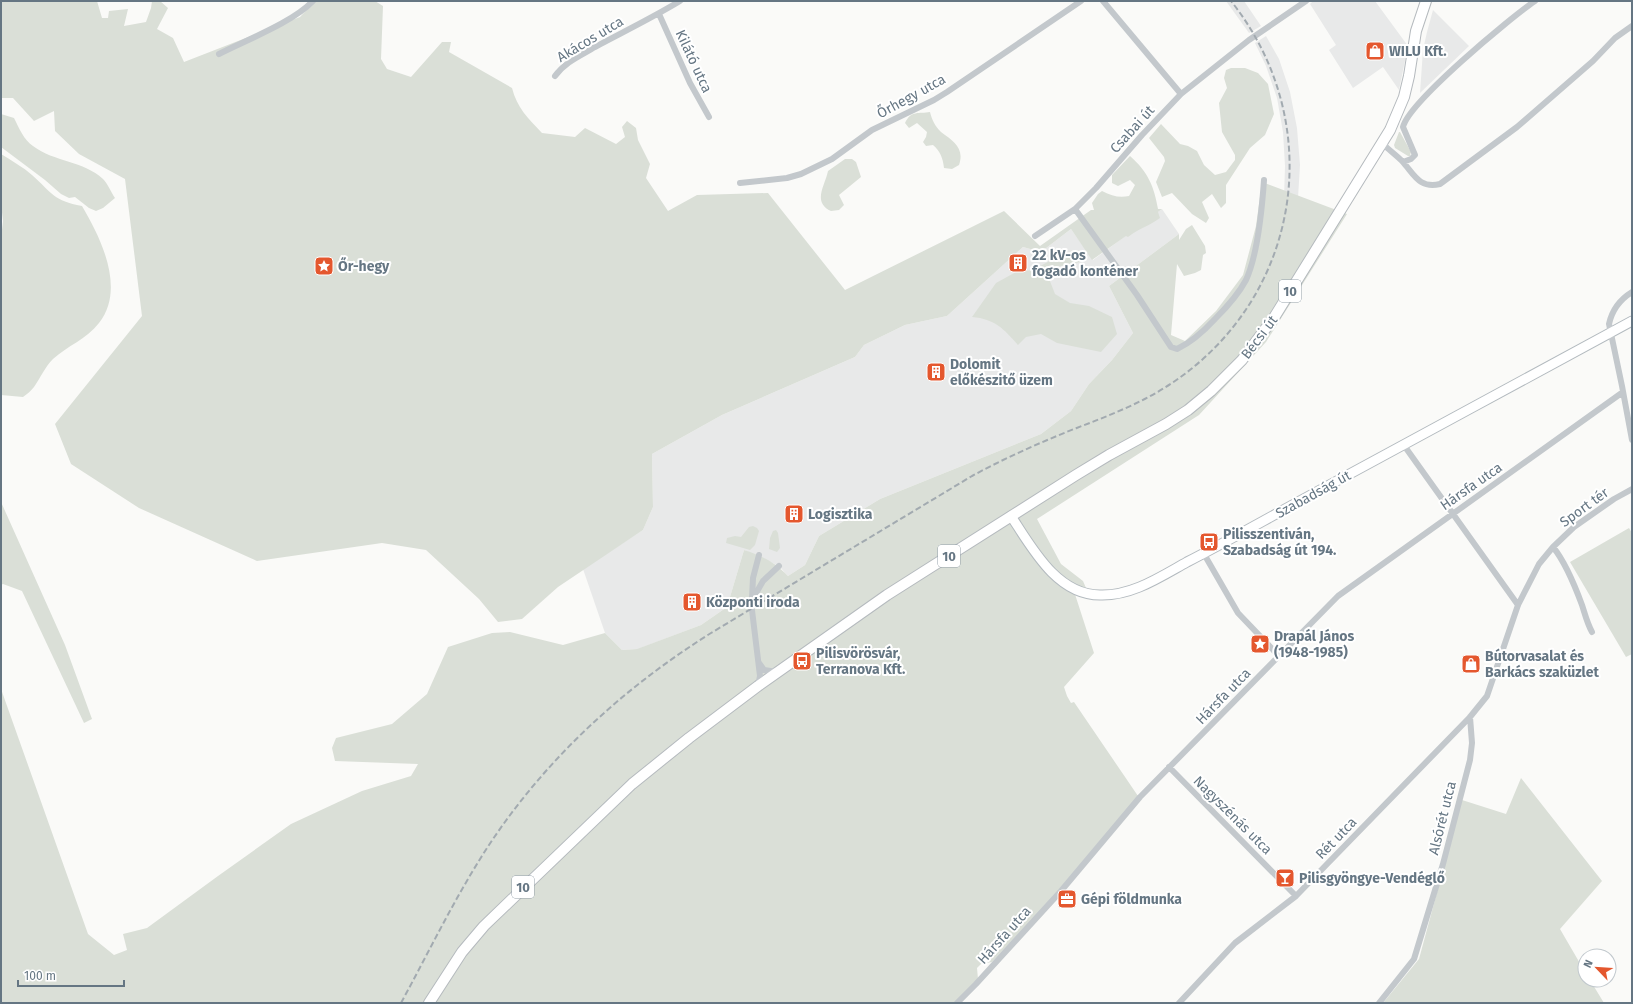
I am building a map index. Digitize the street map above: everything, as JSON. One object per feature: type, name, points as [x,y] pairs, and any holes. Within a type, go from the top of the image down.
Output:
[{"type":"main road","name":"Bécsi út","points":[[1011,516],[1109,455],[1166,424],[1188,410],[1227,376],[1260,339],[1382,144],[1398,115],[1409,76],[1416,30],[1426,1]]},
{"type":"main road","name":"Szabadság út","points":[[1011,516],[1045,564],[1061,581],[1083,593],[1099,595],[1115,594],[1131,590],[1204,554],[1403,444],[1632,321]]},
{"type":"main road","name":"10","points":[[429,1003],[462,952],[484,926],[509,900],[632,784],[689,738],[777,672],[887,595],[1011,516]]},
{"type":"street","points":[[218,54],[287,20],[299,13],[313,1]]},
{"type":"street","name":"Akácos utca","points":[[555,76],[565,65],[574,59],[618,34],[659,14],[680,1]]},
{"type":"street","name":"Őrhegy utca","points":[[740,183],[787,178],[801,174],[832,159],[872,130],[947,92],[1081,1]]},
{"type":"street","points":[[1103,1],[1181,94]]},
{"type":"street","name":"Csabai út","points":[[1035,236],[1075,209],[1096,188],[1142,135],[1181,94],[1249,40],[1306,1]]},
{"type":"street","points":[[1403,162],[1412,159],[1415,154],[1403,127],[1419,105],[1455,68],[1519,12],[1535,1]]},
{"type":"street","name":"Kilátó utca","points":[[659,14],[690,84],[709,117]]},
{"type":"street","points":[[1382,144],[1403,162],[1420,182],[1429,185],[1440,184],[1518,127],[1593,61],[1615,38],[1632,26]]},
{"type":"street","points":[[1075,209],[1137,295],[1171,347],[1177,349],[1190,343],[1212,322],[1236,296],[1246,280],[1251,266],[1260,222],[1264,180]]},
{"type":"street","points":[[1632,292],[1620,301],[1615,308],[1610,320],[1609,333],[1623,392],[1632,440]]},
{"type":"street","name":"Hársfa utca","points":[[957,1003],[1060,891],[1103,840],[1169,767],[1338,596],[1623,392]]},
{"type":"street","points":[[1403,444],[1518,605]]},
{"type":"street","name":"Sport tér","points":[[1540,564],[1553,547],[1574,527],[1614,499],[1632,489]]},
{"type":"street","points":[[1553,547],[1559,555],[1582,603],[1592,632]]},
{"type":"street","points":[[1204,554],[1238,613],[1279,656]]},
{"type":"street","points":[[758,686],[760,676],[759,663],[752,622],[751,602],[753,578],[759,555]]},
{"type":"street","name":"Rét utca","points":[[1179,1003],[1235,943],[1296,896],[1470,717],[1488,696],[1518,605],[1540,564]]},
{"type":"street","points":[[751,602],[763,581],[779,566]]},
{"type":"street","points":[[759,663],[764,670],[777,672]]},
{"type":"street","name":"Alsórét utca","points":[[1379,1003],[1414,959],[1443,864],[1470,760],[1472,743],[1470,717]]},
{"type":"street","name":"Nagyszénás utca","points":[[1169,767],[1296,896]]},
{"type":"shaded area","points":[[1,1],[97,1],[102,18],[108,18],[109,11],[128,9],[124,26],[146,22],[152,1],[160,1],[168,8],[157,29],[173,38],[184,62],[300,17],[315,1],[375,1],[383,6],[381,59],[387,69],[411,77],[442,42],[451,42],[449,52],[512,88],[520,107],[542,133],[575,137],[585,128],[616,144],[625,137],[622,127],[627,121],[636,128],[638,140],[650,164],[646,178],[668,211],[697,195],[768,193],[845,290],[1004,211],[1040,246],[1091,210],[1094,210],[1092,203],[1102,191],[1116,196],[1129,196],[1135,185],[1130,180],[1118,186],[1112,183],[1112,175],[1130,156],[1146,174],[1152,186],[1158,209],[1162,209],[1158,212],[1160,218],[1128,237],[1126,236],[1092,260],[1071,229],[1041,252],[1023,247],[947,316],[905,325],[864,345],[855,357],[722,415],[652,454],[653,507],[643,530],[558,587],[522,619],[498,622],[479,599],[426,550],[382,543],[257,561],[139,508],[71,464],[55,424],[142,316],[125,179],[79,154],[55,131],[54,111],[34,121],[13,98],[1,98]]},
{"type":"shaded area","points":[[1226,1],[1244,1],[1261,26],[1249,33]]},
{"type":"shaded area","points":[[1313,1],[1375,1],[1408,46],[1399,90],[1383,67],[1353,88],[1329,50],[1336,45],[1310,4]]},
{"type":"shaded area","points":[[1433,10],[1469,46],[1420,93],[1423,50]]},
{"type":"shaded area","points":[[1266,36],[1279,59],[1290,92],[1297,128],[1300,165],[1298,198],[1292,232],[1279,271],[1249,323],[1222,355],[1191,381],[1166,398],[1124,418],[997,472],[775,603],[769,594],[780,587],[782,583],[992,459],[1158,386],[1197,357],[1225,331],[1248,300],[1266,265],[1278,228],[1284,198],[1285,166],[1283,132],[1277,98],[1266,66],[1255,43]]},
{"type":"shaded area","points":[[1231,68],[1245,68],[1258,73],[1268,84],[1274,114],[1265,135],[1250,148],[1226,185],[1226,203],[1221,208],[1212,194],[1202,202],[1209,218],[1206,223],[1192,214],[1172,193],[1162,197],[1156,182],[1165,161],[1164,157],[1149,138],[1161,124],[1180,144],[1197,151],[1204,165],[1215,175],[1226,172],[1235,160],[1235,155],[1222,132],[1219,103],[1227,88],[1224,78],[1226,70]]},
{"type":"shaded area","points":[[930,112],[937,127],[954,142],[959,149],[959,165],[952,169],[944,168],[942,158],[938,150],[933,145],[926,146],[923,142],[927,132],[917,123],[909,128],[905,123],[913,114]]},
{"type":"shaded area","points":[[1,114],[14,118],[22,134],[33,146],[50,155],[87,168],[95,173],[105,181],[115,198],[103,208],[96,211],[89,208],[75,197],[69,198],[61,194],[1,147]]},
{"type":"shaded area","points":[[1399,132],[1411,152],[1410,156],[1395,148],[1394,145]]},
{"type":"shaded area","points":[[1,154],[29,172],[59,199],[82,206],[103,248],[108,264],[110,279],[110,295],[107,310],[99,323],[89,334],[53,359],[34,387],[23,397],[1,395],[1,238],[3,221],[1,204]]},
{"type":"shaded area","points":[[845,159],[852,159],[856,162],[861,177],[839,195],[844,205],[839,210],[831,211],[822,203],[821,193],[828,171]]},
{"type":"shaded area","points":[[1262,182],[1347,214],[1266,342],[1199,415],[1037,519],[1061,564],[1083,581],[1086,588],[1072,585],[1094,653],[1064,687],[1067,696],[1071,703],[1074,702],[1138,796],[1052,898],[992,962],[981,964],[977,968],[978,979],[955,1003],[1,1003],[1,689],[88,934],[114,955],[127,950],[123,934],[147,928],[291,824],[362,791],[411,776],[418,764],[335,761],[332,748],[336,738],[392,724],[427,694],[448,647],[492,633],[510,632],[563,645],[605,633],[622,650],[637,649],[701,625],[727,607],[744,550],[768,560],[788,576],[805,565],[819,536],[880,499],[1041,434],[1071,411],[1089,384],[1112,360],[1133,333],[1109,286],[1179,234],[1179,240],[1186,229],[1192,225],[1205,246],[1206,253],[1203,255],[1201,270],[1195,273],[1184,276],[1177,264],[1171,335],[1185,341],[1216,311],[1243,275],[1256,226]]},
{"type":"shaded area","points":[[1162,209],[1179,234],[1109,286],[1133,333],[1112,360],[1089,384],[1071,411],[1041,434],[880,499],[819,536],[805,565],[788,576],[779,566],[744,550],[727,607],[701,625],[638,649],[622,650],[605,633],[583,569],[643,530],[653,507],[652,454],[722,415],[855,357],[864,345],[905,325],[947,316],[1023,247],[1041,252],[1071,229],[1093,260]]},
{"type":"shaded area","points":[[1066,252],[1077,254],[1080,262],[1051,268],[1048,276],[1055,294],[1070,303],[1089,306],[1112,317],[1117,334],[1101,352],[1057,343],[1041,334],[1026,337],[1018,345],[998,326],[987,320],[972,317],[996,283],[1016,272],[1033,270]]},
{"type":"shaded area","points":[[1,502],[65,645],[92,719],[84,723],[22,591],[3,584],[1,585]]},
{"type":"shaded area","points":[[753,526],[759,531],[755,545],[750,550],[726,543],[727,538],[735,536],[741,537],[749,527]]},
{"type":"shaded area","points":[[1629,528],[1632,533],[1632,654],[1626,657],[1570,562]]},
{"type":"shaded area","points":[[776,530],[778,533],[780,548],[777,552],[769,549],[770,538],[773,531]]},
{"type":"shaded area","points":[[1521,778],[1602,881],[1560,929],[1577,958],[1577,988],[1595,988],[1604,1003],[1383,1003],[1419,959],[1462,800],[1506,814]]},
{"type":"railway","points":[[401,1003],[456,899],[480,859],[515,808],[564,751],[619,700],[679,654],[711,633],[972,476],[1022,451],[1149,397],[1172,383],[1216,347],[1250,304],[1273,256],[1287,205],[1289,153],[1281,100],[1262,49],[1231,1]]},
{"type":"place","name":"WILU Kft.","points":[[1375,51]]},
{"type":"place","name":"22 kV-os fogadó konténer","points":[[1018,263]]},
{"type":"place","name":"Őr-hegy","points":[[324,266]]},
{"type":"place","name":"Dolomit előkészitő üzem","points":[[936,372]]},
{"type":"place","name":"Logisztika","points":[[794,514]]},
{"type":"place","name":"Pilisszentiván, Szabadság út 194.","points":[[1209,542]]},
{"type":"place","name":"Központi iroda","points":[[692,602]]},
{"type":"place","name":"Drapál János (1948-1985)","points":[[1260,644]]},
{"type":"place","name":"Pilisvörösvár, Terranova Kft.","points":[[802,661]]},
{"type":"place","name":"Bútorvasalat és Barkács szaküzlet","points":[[1471,664]]},
{"type":"place","name":"Pilisgyöngye-Vendéglő","points":[[1285,878]]},
{"type":"place","name":"Gépi földmunka","points":[[1067,899]]}]
